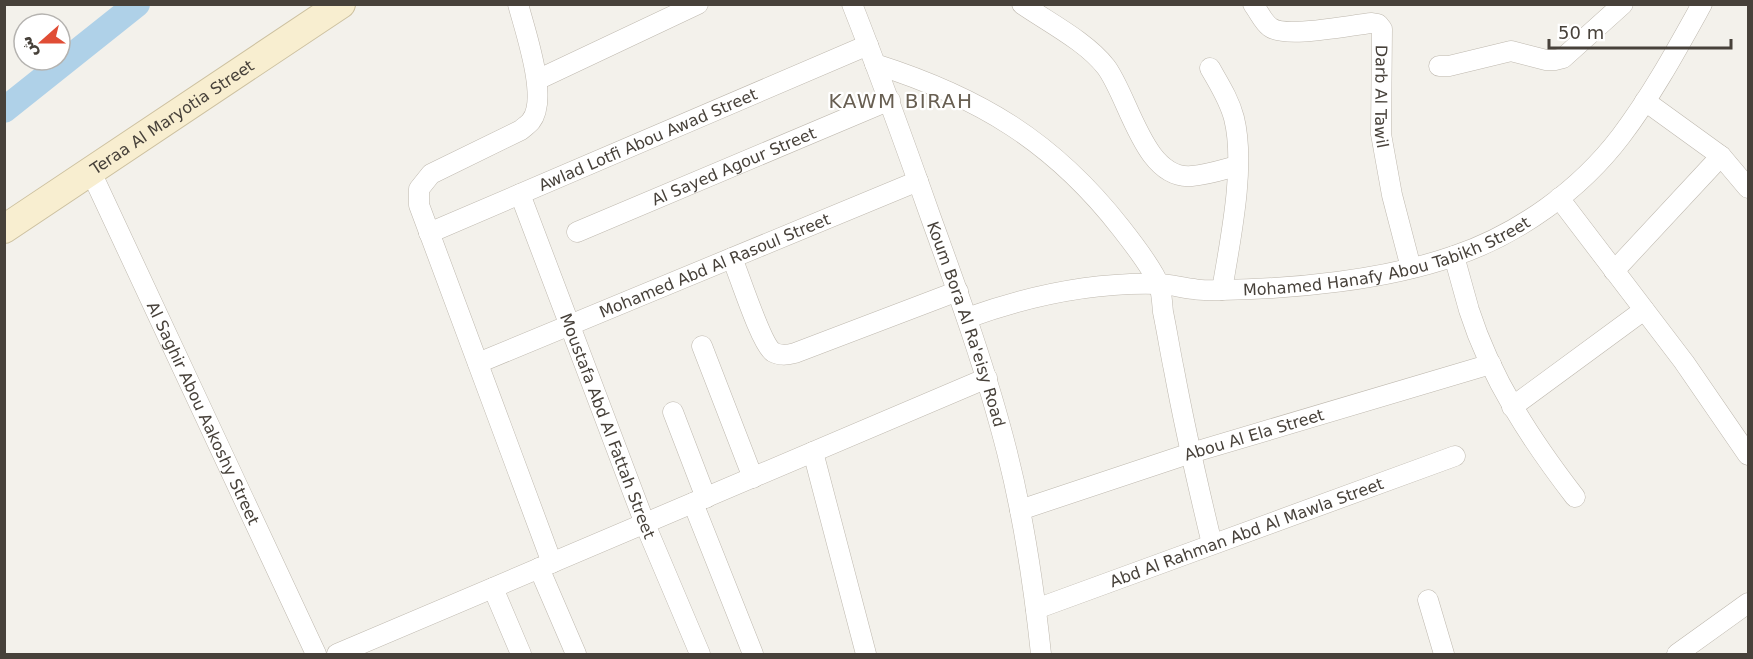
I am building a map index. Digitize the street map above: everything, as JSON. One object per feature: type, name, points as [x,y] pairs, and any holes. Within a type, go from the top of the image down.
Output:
[{"type":"main road","name":"Teraa Al Maryotia Street","points":[[4,229],[341,4]]},
{"type":"street","points":[[518,4],[537,80],[539,99],[533,120],[520,130],[431,174],[419,189],[419,205],[478,363],[576,654]]},
{"type":"street","points":[[537,80],[698,4]]},
{"type":"street","name":"Koum Bora Al Ra'eisy Road","points":[[852,4],[890,100],[987,378],[1020,510],[1041,654]]},
{"type":"street","points":[[1022,4],[1091,51],[1105,65],[1116,81],[1150,153],[1161,165],[1174,173],[1190,177],[1237,166]]},
{"type":"street","name":"Darb Al Tawil","points":[[1253,4],[1265,23],[1278,32],[1372,23],[1378,24],[1382,29],[1381,134],[1392,195],[1411,268]]},
{"type":"street","points":[[1439,66],[1456,65],[1511,51],[1555,60],[1563,58],[1623,4]]},
{"type":"street","name":"Mohamed Hanafy Abou Tabikh Street","points":[[967,318],[1024,299],[1058,292],[1159,284],[1197,290],[1267,289],[1411,268],[1454,256],[1509,232],[1559,198],[1592,169],[1621,136],[1645,101],[1672,59],[1702,4]]},
{"type":"street","name":"Awlad Lotfi Abou Awad Street","points":[[429,233],[868,45]]},
{"type":"street","points":[[875,64],[919,78],[962,96],[1002,118],[1074,175],[1106,209],[1134,245],[1159,284],[1191,453],[1212,544]]},
{"type":"street","points":[[1209,68],[1224,92],[1234,118],[1238,146],[1234,207],[1222,290]]},
{"type":"street","name":"Al Sayed Agour Street","points":[[577,232],[890,100]]},
{"type":"street","points":[[1645,101],[1721,156],[1749,188]]},
{"type":"street","points":[[1614,271],[1721,156]]},
{"type":"street","name":"Al Saghir Abou Aakoshy Street","points":[[91,172],[316,654]]},
{"type":"street","name":"Mohamed Abd Al Rasoul Street","points":[[478,363],[918,181]]},
{"type":"street","name":"Moustafa Abd Al Fattah Street","points":[[520,194],[645,524],[700,654]]},
{"type":"street","points":[[1559,198],[1684,362],[1749,455]]},
{"type":"street","points":[[1454,256],[1470,311],[1491,364],[1512,407],[1542,454],[1575,497]]},
{"type":"street","points":[[732,258],[768,347],[781,355],[795,353],[958,291]]},
{"type":"street","points":[[1512,407],[1644,310]]},
{"type":"street","points":[[702,346],[753,478]]},
{"type":"street","name":"Abou Al Ela Street","points":[[1020,510],[1191,453],[1491,364]]},
{"type":"street","points":[[337,654],[987,378]]},
{"type":"street","points":[[674,412],[699,500],[753,654]]},
{"type":"street","points":[[813,452],[866,654]]},
{"type":"street","name":"Abd Al Rahman Abd Al Mawla Street","points":[[1036,609],[1455,456]]},
{"type":"street","points":[[493,588],[521,654]]},
{"type":"street","points":[[1428,600],[1444,654]]},
{"type":"street","points":[[1677,654],[1749,603]]},
{"type":"waterway","points":[[4,110],[137,4]]},
{"type":"district","name":"KAWM BIRAH","points":[[901,101]]}]
